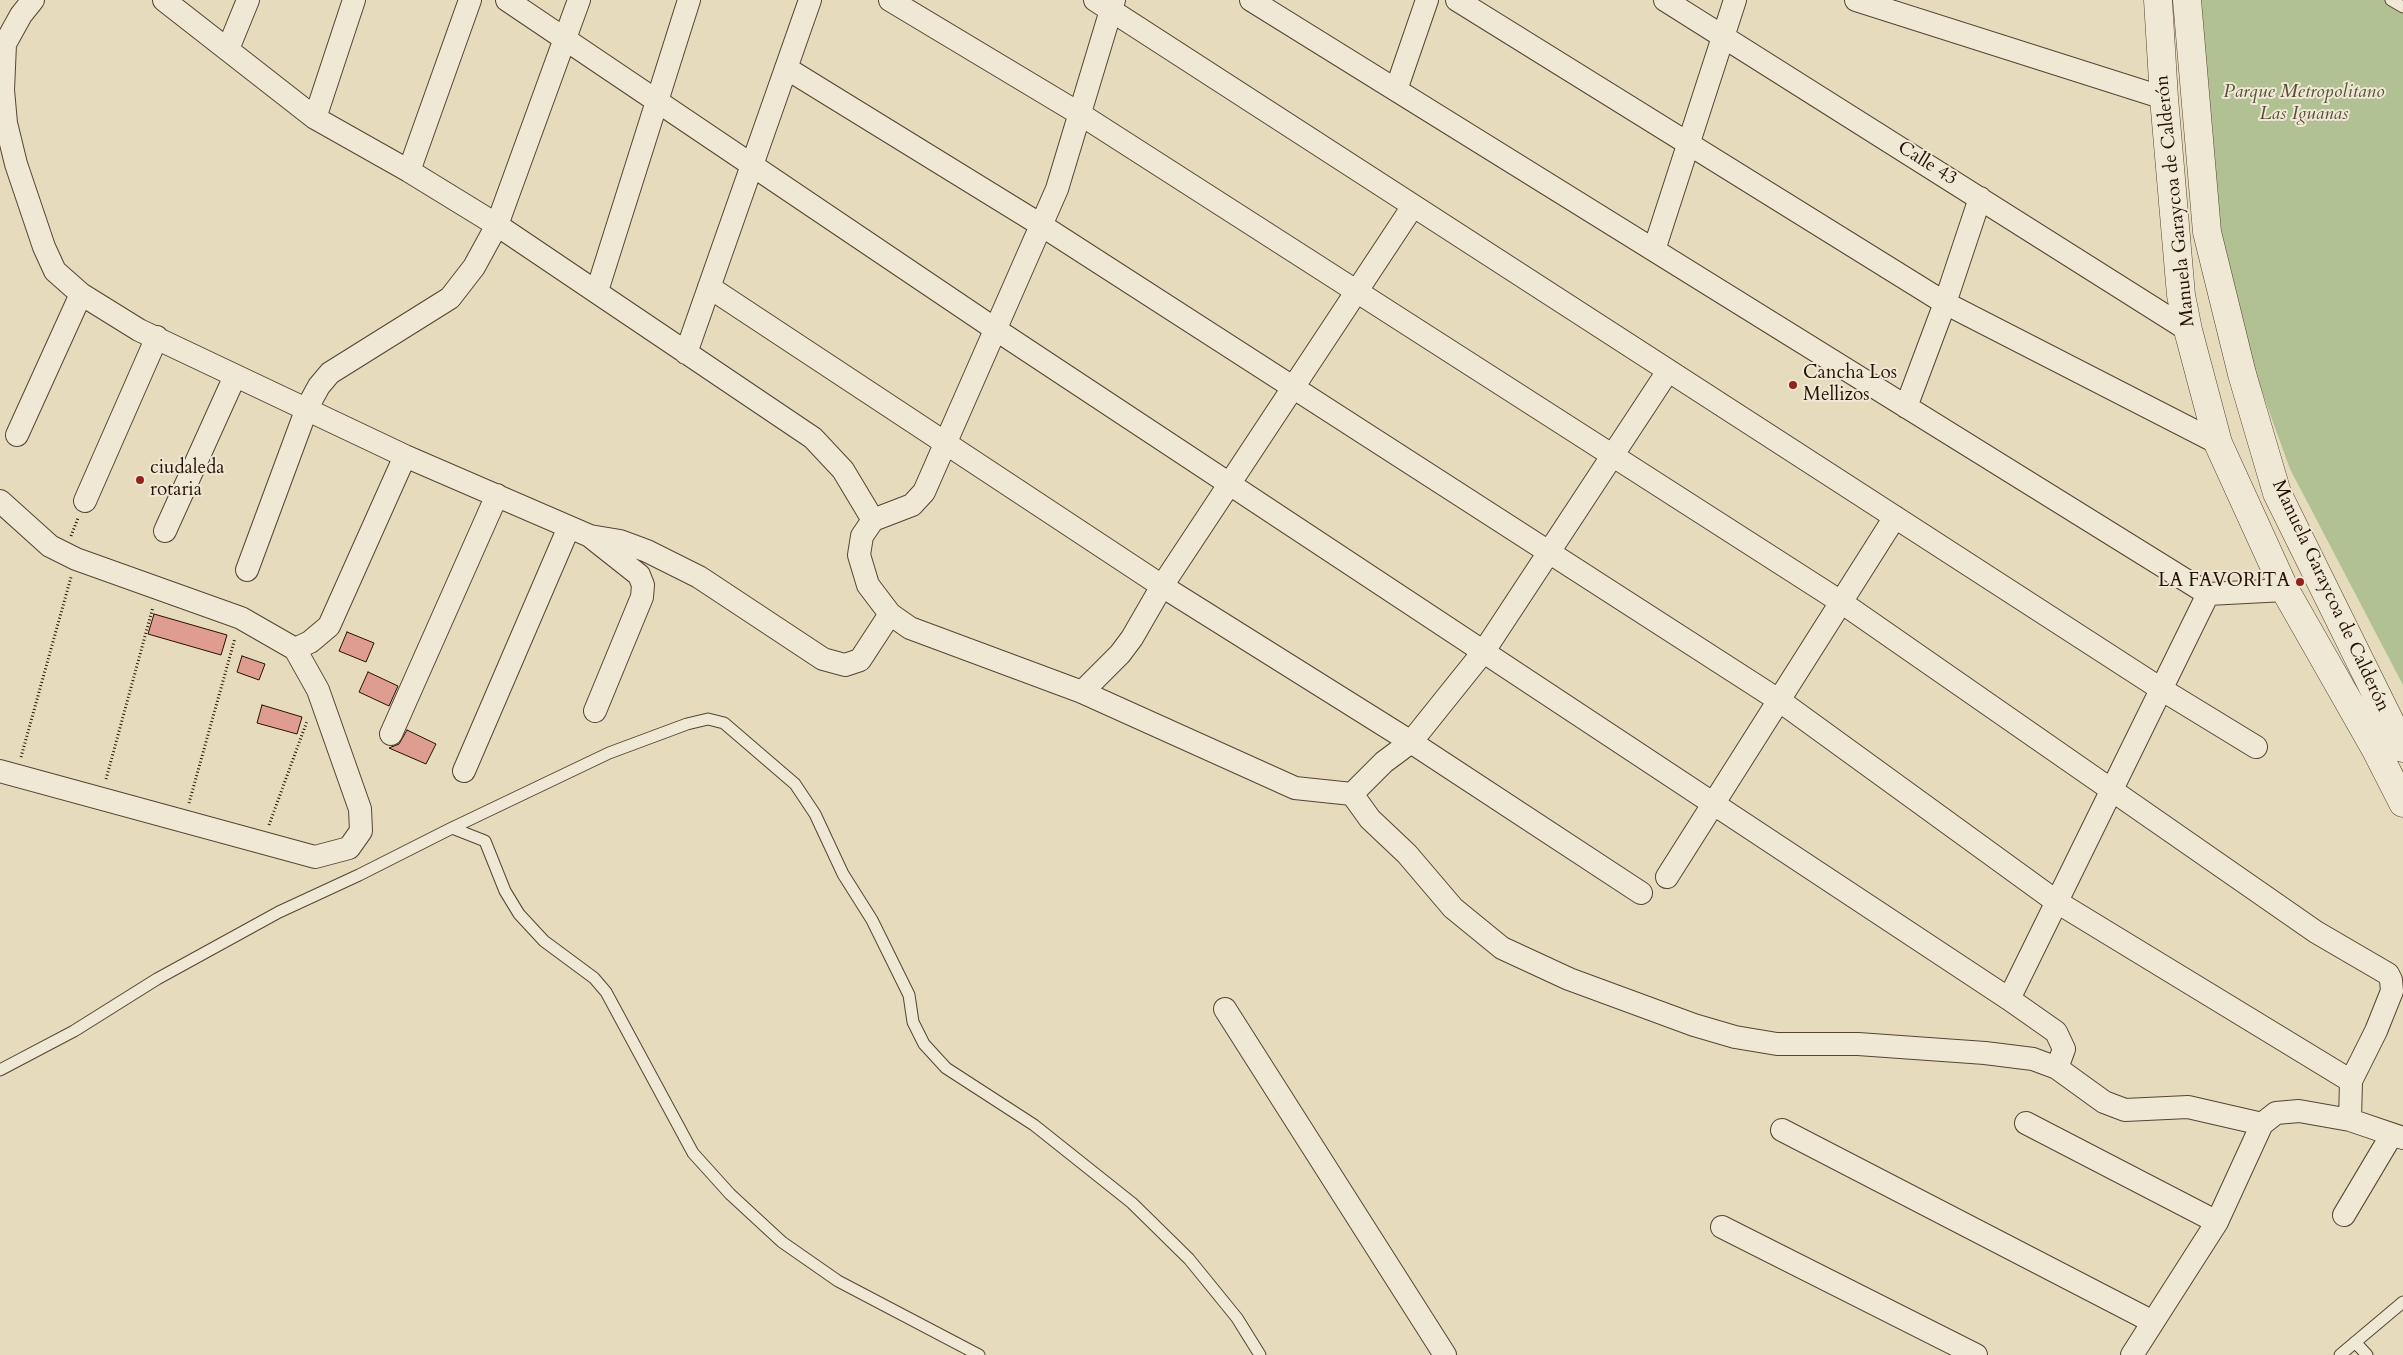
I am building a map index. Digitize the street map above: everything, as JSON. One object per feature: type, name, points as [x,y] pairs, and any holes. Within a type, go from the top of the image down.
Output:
[{"type":"street","points":[[33,0],[2,43],[6,123],[16,164],[44,247],[55,272],[81,294],[139,330],[307,408],[404,456],[590,536],[620,541],[647,550],[699,577],[823,659],[845,665],[860,660],[890,614]]},
{"type":"street","points":[[164,0],[315,118],[409,171],[497,226],[597,291],[813,438],[843,470],[873,520]]},
{"type":"street","points":[[228,49],[248,0]]},
{"type":"street","points":[[315,118],[354,0]]},
{"type":"street","points":[[409,171],[470,0]]},
{"type":"street","points":[[507,0],[995,329],[2009,999],[2056,1032],[2064,1049],[2057,1068]]},
{"type":"street","points":[[246,570],[307,408],[330,373],[450,298],[474,267],[497,226],[579,0]]},
{"type":"street","points":[[597,291],[659,102],[689,0]]},
{"type":"street","points":[[686,353],[810,0]]},
{"type":"street","points":[[890,0],[1080,114],[1841,602],[2316,932],[2388,974],[2391,980],[2392,991],[2376,1032],[2351,1081],[2350,1120]]},
{"type":"street","points":[[1251,0],[2208,594],[2285,590]]},
{"type":"street","points":[[1396,90],[1427,0]]},
{"type":"street","points":[[1457,0],[1945,303],[2218,443]]},
{"type":"street","name":"Calle 43","points":[[1665,0],[1722,38],[2188,330]]},
{"type":"street","points":[[1654,250],[1735,0]]},
{"type":"street","points":[[1856,0],[2164,98]]},
{"type":"street","name":"Manuela Garaycoa de Calderón","points":[[2158,0],[2164,98],[2181,295],[2188,330],[2218,443],[2285,590],[2376,748],[2403,803]]},
{"type":"street","name":"Manuela Garaycoa de Calderón","points":[[2187,0],[2207,232],[2242,374],[2277,493],[2403,748]]},
{"type":"street","points":[[1668,371],[1484,651],[1411,742],[1384,762],[1352,794],[1295,788],[1082,692],[910,628],[890,614],[868,585],[859,555],[862,536],[873,520],[912,504],[924,492],[1057,189],[1080,114],[1107,3],[1413,206],[1668,371],[2161,689],[2256,746]]},
{"type":"street","points":[[786,68],[1041,225],[1780,701],[2057,902],[2351,1081]]},
{"type":"street","points":[[1906,406],[1945,303],[1980,198]]},
{"type":"street","points":[[1082,692],[1120,654],[1132,638],[1162,586],[1413,206]]},
{"type":"street","points":[[709,287],[1162,586],[1411,742],[1641,893]]},
{"type":"street","points":[[17,435],[81,294]]},
{"type":"street","points":[[85,501],[157,337]]},
{"type":"street","points":[[165,530],[235,376]]},
{"type":"street","points":[[303,645],[329,626],[404,456]]},
{"type":"street","points":[[391,734],[497,495]]},
{"type":"street","points":[[0,501],[50,546],[76,559],[241,618],[303,645],[360,809],[361,831],[349,848],[315,857],[8,772]]},
{"type":"street","points":[[1667,877],[1895,517]]},
{"type":"street","points":[[464,771],[569,527]]},
{"type":"street","points":[[590,536],[639,575],[643,585],[642,597],[594,711]]},
{"type":"street","points":[[2009,999],[2208,594]]},
{"type":"street","points":[[1352,794],[1370,819],[1407,854],[1453,908],[1502,948],[1568,979],[1694,1025],[1743,1038],[1777,1044],[1858,1044],[1984,1052],[2033,1060],[2057,1068],[2104,1102],[2125,1110],[2188,1107],[2262,1124]]},
{"type":"street","points":[[1225,1008],[1445,1355]]},
{"type":"street","points":[[2132,1355],[2217,1222],[2262,1124],[2276,1113],[2299,1111],[2350,1120],[2397,1137],[2344,1215]]},
{"type":"street","points":[[2026,1123],[2217,1222]]},
{"type":"street","points":[[1782,1130],[2153,1322]]},
{"type":"street","points":[[1722,1227],[1976,1355]]},
{"type":"lane","points":[[2391,0],[2403,7]]},
{"type":"lane","points":[[0,1070],[74,1031],[157,979],[279,912],[610,753],[687,724],[708,719],[724,723],[795,784],[815,814],[843,874],[872,920],[909,994],[913,1022],[924,1044],[946,1068],[1034,1124],[1132,1203],[1189,1259],[1237,1318],[1260,1355]]},
{"type":"lane","points":[[452,828],[485,841],[505,891],[520,914],[544,941],[594,978],[606,992],[693,1153],[730,1194],[782,1242],[838,1281],[979,1355]]},
{"type":"lane","points":[[2340,1355],[2403,1302]]},
{"type":"lane","points":[[2355,1342],[2367,1355]]},
{"type":"path","points":[[8,772],[76,559]]},
{"type":"path","points":[[100,798],[158,589]]},
{"type":"path","points":[[184,821],[241,618]]},
{"type":"path","points":[[263,842],[318,690]]},
{"type":"green space","name":"Parque Metropolitano Las Iguanas","points":[[2199,0],[2403,0],[2403,685],[2290,469],[2236,320],[2212,219]]},
{"type":"building","points":[[154,614],[227,635],[221,655],[148,634]]},
{"type":"building","points":[[347,632],[374,643],[366,662],[339,651]]},
{"type":"building","points":[[242,656],[265,664],[259,680],[237,672]]},
{"type":"building","points":[[368,672],[398,686],[389,706],[359,692]]},
{"type":"building","points":[[262,705],[302,717],[297,734],[257,723]]},
{"type":"building","points":[[407,730],[436,744],[426,764],[389,748],[399,744]]},
{"type":"place","name":"Cancha Los Mellizos","points":[[1793,385]]},
{"type":"place","name":"ciudaleda rotaria","points":[[140,480]]},
{"type":"place","name":"LA FAVORITA","points":[[2300,582]]}]
